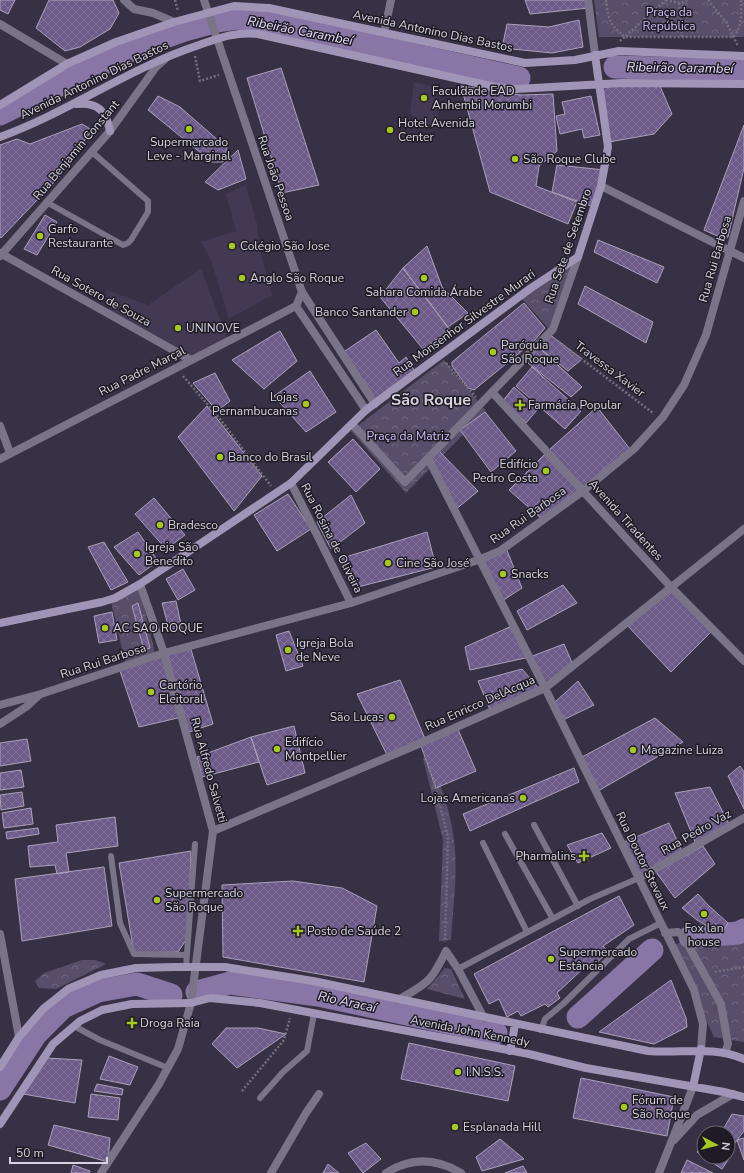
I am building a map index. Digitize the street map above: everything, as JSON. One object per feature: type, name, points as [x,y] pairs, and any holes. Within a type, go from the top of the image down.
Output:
[{"type":"main road","name":"Avenida Antonino Dias Bastos","points":[[0,105],[67,64],[116,42],[236,3],[269,8],[525,63],[576,60],[608,52],[743,56]]},
{"type":"main road","name":"Avenida Antonino Dias Bastos","points":[[0,137],[74,104],[141,68],[193,47],[240,33],[258,34],[495,87],[516,89],[622,83],[744,84]]},
{"type":"main road","points":[[595,55],[598,84]]},
{"type":"main road","name":"Rua Sete de Setembro","points":[[578,257],[601,186],[608,147],[598,84]]},
{"type":"main road","points":[[74,104],[87,103],[99,108],[107,118],[110,131]]},
{"type":"main road","name":"Rua Monsenhor Silvestre Murari","points":[[0,623],[102,602],[115,598],[140,584],[291,483],[366,410],[531,288],[578,257]]},
{"type":"main road","name":"Avenida John Kennedy","points":[[0,1067],[19,1037],[43,1009],[68,989],[101,975],[136,968],[186,967],[196,971],[225,967],[313,981],[515,1025],[648,1051],[701,1050],[725,1053],[744,1059]]},
{"type":"main road","name":"Avenida John Kennedy","points":[[0,1124],[53,1044],[74,1026],[102,1010],[132,1004],[210,998],[230,999],[292,1009],[510,1051],[586,1068],[744,1097]]},
{"type":"main road","points":[[510,1051],[515,1025]]},
{"type":"main road","points":[[693,1087],[701,1050]]},
{"type":"street","points":[[124,0],[134,9],[153,13],[174,22]]},
{"type":"street","name":"Rua João Pessoa","points":[[204,0],[302,292],[375,404]]},
{"type":"street","points":[[384,33],[391,0]]},
{"type":"street","points":[[588,0],[595,55]]},
{"type":"street","points":[[0,24],[67,64]]},
{"type":"street","name":"Rua Benjamin Constant","points":[[1,254],[110,131],[156,67],[167,57]]},
{"type":"street","points":[[601,186],[730,249],[744,258]]},
{"type":"street","name":"Rua Rui Barbosa","points":[[0,705],[41,694],[164,653],[351,603],[481,559],[500,551],[584,491],[634,449],[661,419],[684,385],[706,335],[744,201]]},
{"type":"street","name":"Rua Sotero de Souza","points":[[1,254],[191,360]]},
{"type":"street","name":"Rua Sete de Setembro","points":[[492,392],[553,329],[578,257]]},
{"type":"street","points":[[302,292],[296,306],[366,410]]},
{"type":"street","name":"Rua Padre Marçal","points":[[0,459],[296,306]]},
{"type":"street","points":[[352,424],[405,482],[492,392]]},
{"type":"street","name":"Avenida Tiradentes","points":[[492,392],[670,586],[744,661]]},
{"type":"street","points":[[0,426],[10,453]]},
{"type":"street","name":"Rua Doutor Stevaux","points":[[428,458],[481,559],[694,990],[703,1024],[701,1050]]},
{"type":"street","name":"Rua Rosina de Oliveira","points":[[291,483],[351,603]]},
{"type":"street","name":"Rua Enricco DelAcqua","points":[[213,831],[545,688],[670,586],[744,529]]},
{"type":"street","name":"Rua Alfredo Salvetti","points":[[101,1173],[168,1068],[178,1049],[192,1000],[213,831],[164,653],[140,584]]},
{"type":"street","points":[[0,724],[26,707],[41,694]]},
{"type":"street","name":"Rua Pedro Vaz","points":[[639,878],[744,818]]},
{"type":"street","points":[[665,933],[678,932],[683,936],[721,1004],[728,1044],[725,1053]]},
{"type":"street","points":[[0,934],[19,1037]]},
{"type":"street","points":[[398,1000],[430,980],[446,951],[458,969],[484,1018]]},
{"type":"street","points":[[659,1173],[693,1087]]},
{"type":"street","points":[[271,1173],[306,1113],[319,1094]]},
{"type":"street","points":[[670,1145],[697,1115],[733,1094]]},
{"type":"street","points":[[386,1173],[395,1167],[419,1161],[435,1161],[447,1165],[461,1173]]},
{"type":"lane","points":[[48,202],[123,244],[128,243],[131,240],[148,212],[148,201],[92,152]]},
{"type":"lane","points":[[534,825],[578,906]]},
{"type":"lane","points":[[505,834],[553,919]]},
{"type":"lane","points":[[483,843],[527,932]]},
{"type":"lane","points":[[186,967],[195,844]]},
{"type":"lane","points":[[111,856],[120,923],[134,954],[187,955]]},
{"type":"lane","points":[[458,969],[590,899],[639,878]]},
{"type":"lane","points":[[541,1030],[545,1019],[563,1004],[629,939],[661,923]]},
{"type":"lane","points":[[260,1098],[283,1072],[307,1051],[314,1014]]},
{"type":"lane","points":[[74,1026],[100,1040],[168,1068]]},
{"type":"path","points":[[606,0],[608,17],[614,28],[625,37],[733,37],[739,30],[742,17],[741,0]]},
{"type":"path","points":[[608,52],[666,0],[679,3],[689,0]]},
{"type":"path","points":[[708,0],[726,22],[743,56]]},
{"type":"path","points":[[679,3],[682,37]]},
{"type":"path","points":[[193,47],[200,81],[227,72]]},
{"type":"path","name":"Travessa Xavier","points":[[548,334],[661,419]]},
{"type":"path","points":[[440,356],[481,403]]},
{"type":"path","points":[[176,368],[220,419],[276,492]]},
{"type":"path","points":[[420,743],[436,788],[448,837],[448,890],[444,933],[446,951]]},
{"type":"path","points":[[724,971],[744,967]]},
{"type":"path","points":[[242,1091],[284,1040],[292,1009]]},
{"type":"shaded area","name":"Faculdade EAD Anhembi Morumbi","points":[[414,82],[434,87],[440,128],[420,123],[410,113]]},
{"type":"shaded area","points":[[246,185],[257,224],[260,250],[272,295],[229,319],[211,260],[201,242],[236,231],[226,194]]},
{"type":"shaded area","name":"UNINOVE","points":[[201,269],[228,341],[191,360],[110,314],[106,290],[148,305]]},
{"type":"green space","name":"Praça da República","points":[[594,0],[744,0],[744,37],[599,37]]},
{"type":"green space","points":[[572,264],[549,329],[522,299]]},
{"type":"green space","name":"Praça da Matriz","points":[[444,360],[486,411],[406,493],[351,431]]},
{"type":"green space","points":[[139,587],[155,653],[125,662],[111,601]]},
{"type":"green space","points":[[428,755],[446,803],[455,846],[455,886],[451,940],[439,941],[443,840],[423,758]]},
{"type":"green space","points":[[744,934],[744,1042],[714,1037],[674,945],[687,940],[739,936]]},
{"type":"green space","points":[[82,960],[95,960],[106,964],[56,989],[39,988],[35,981],[44,973]]},
{"type":"green space","points":[[445,968],[451,969],[465,999],[427,989]]},
{"type":"building","points":[[0,0],[15,0],[8,14],[0,10]]},
{"type":"building","points":[[49,0],[113,0],[119,13],[110,29],[80,47],[65,51],[36,28]]},
{"type":"building","points":[[525,0],[588,0],[589,8],[530,14]]},
{"type":"building","points":[[579,20],[583,47],[552,53],[502,48],[507,24],[549,27]]},
{"type":"building","points":[[281,68],[319,185],[282,193],[247,78]]},
{"type":"building","points":[[600,85],[660,86],[672,114],[654,134],[609,142]]},
{"type":"building","name":"São Roque Clube","points":[[461,86],[521,95],[553,94],[557,151],[539,166],[536,186],[577,202],[568,224],[490,192]]},
{"type":"building","name":"Supermercado Leve - Marginal","points":[[158,96],[180,107],[227,148],[223,162],[212,162],[148,110]]},
{"type":"building","points":[[591,96],[600,135],[584,138],[582,129],[560,134],[556,116],[565,114],[562,102]]},
{"type":"building","points":[[82,124],[92,130],[59,177],[1,238],[0,145],[17,139],[30,144]]},
{"type":"building","points":[[744,125],[744,168],[728,237],[724,239],[704,230]]},
{"type":"building","points":[[238,150],[246,179],[218,190],[205,182]]},
{"type":"building","points":[[557,165],[605,170],[594,207],[552,192]]},
{"type":"building","name":"Garfo Restaurante","points":[[45,215],[57,222],[37,255],[24,249]]},
{"type":"building","points":[[598,240],[664,267],[657,283],[594,252]]},
{"type":"building","name":"Sahara Comida Árabe","points":[[427,246],[442,287],[468,313],[448,327],[403,268]]},
{"type":"building","name":"Banco Santander","points":[[403,268],[450,330],[423,349],[380,297]]},
{"type":"building","points":[[585,286],[653,322],[646,343],[578,304]]},
{"type":"building","name":"Paróquia São Roque","points":[[524,303],[545,328],[534,341],[474,390],[468,388],[452,366],[452,362]]},
{"type":"building","points":[[376,330],[399,363],[406,357],[416,373],[375,404],[342,353]]},
{"type":"building","points":[[280,331],[297,361],[264,389],[232,360]]},
{"type":"building","points":[[549,334],[582,359],[568,371],[537,346]]},
{"type":"building","points":[[537,346],[582,387],[571,397],[524,360]]},
{"type":"building","points":[[532,367],[581,411],[565,429],[516,386]]},
{"type":"building","name":"Lojas Pernambucanas","points":[[310,371],[336,412],[306,432],[274,396]]},
{"type":"building","points":[[215,373],[230,401],[217,411],[193,383]]},
{"type":"building","name":"Farmácia Popular","points":[[514,387],[538,409],[526,423],[502,402]]},
{"type":"building","name":"Banco do Brasil","points":[[207,406],[262,476],[234,511],[178,437]]},
{"type":"building","points":[[597,407],[630,449],[583,488],[549,450]]},
{"type":"building","points":[[485,412],[516,451],[491,472],[460,430]]},
{"type":"building","points":[[353,439],[380,469],[356,492],[328,462]]},
{"type":"building","points":[[438,450],[478,491],[455,510],[429,458]]},
{"type":"building","name":"Edifício Pedro Costa","points":[[546,453],[582,491],[542,519],[509,490]]},
{"type":"building","points":[[288,494],[311,529],[277,551],[254,515]]},
{"type":"building","points":[[351,495],[365,523],[331,549],[317,522]]},
{"type":"building","name":"Bradesco","points":[[154,498],[185,535],[166,549],[135,514]]},
{"type":"building","name":"Igreja São Benedito","points":[[138,532],[158,561],[139,575],[114,547]]},
{"type":"building","name":"Cine São José","points":[[427,532],[436,567],[354,588],[339,559]]},
{"type":"building","points":[[104,542],[128,582],[111,590],[88,547]]},
{"type":"building","name":"Snacks","points":[[506,548],[522,588],[502,601],[482,561]]},
{"type":"building","points":[[183,569],[195,590],[178,600],[166,579]]},
{"type":"building","points":[[563,585],[577,603],[527,630],[517,611]]},
{"type":"building","points":[[670,588],[712,631],[671,672],[626,624]]},
{"type":"building","points":[[176,601],[182,629],[169,629],[162,603]]},
{"type":"building","points":[[138,603],[150,648],[144,650],[132,606]]},
{"type":"building","name":"AC SAO ROQUE","points":[[112,612],[117,640],[99,643],[94,616]]},
{"type":"building","points":[[514,625],[530,657],[470,670],[465,647]]},
{"type":"building","name":"Igreja Bola de Neve","points":[[289,631],[303,666],[286,671],[276,635]]},
{"type":"building","points":[[564,644],[573,665],[545,688],[530,657]]},
{"type":"building","points":[[190,646],[213,724],[186,733],[164,653]]},
{"type":"building","name":"Cartório Eleitoral","points":[[164,653],[182,717],[139,727],[119,668]]},
{"type":"building","points":[[522,669],[540,690],[491,712],[478,681]]},
{"type":"building","name":"São Lucas","points":[[400,680],[426,741],[388,757],[357,694]]},
{"type":"building","points":[[578,681],[594,705],[563,720],[554,703]]},
{"type":"building","name":"Magazine Luiza","points":[[655,718],[683,742],[598,791],[582,757]]},
{"type":"building","name":"Edifício Montpellier","points":[[294,726],[305,773],[267,785],[251,737]]},
{"type":"building","points":[[457,727],[476,771],[436,788],[420,743]]},
{"type":"building","points":[[251,737],[259,762],[202,777],[197,757]]},
{"type":"building","points":[[27,739],[31,761],[0,766],[0,743]]},
{"type":"building","points":[[740,766],[744,772],[744,809],[728,776]]},
{"type":"building","name":"Lojas Americanas","points":[[574,768],[579,782],[470,831],[463,814]]},
{"type":"building","points":[[21,770],[24,787],[0,790],[0,773]]},
{"type":"building","points":[[710,787],[729,824],[696,844],[675,793]]},
{"type":"building","points":[[22,792],[24,806],[1,810],[0,795]]},
{"type":"building","points":[[31,808],[33,824],[4,828],[2,813]]},
{"type":"building","points":[[115,817],[118,846],[66,853],[69,872],[57,874],[55,865],[30,867],[28,846],[58,842],[56,825]]},
{"type":"building","points":[[669,823],[682,851],[639,876],[624,842]]},
{"type":"building","points":[[38,828],[39,834],[7,839],[6,832]]},
{"type":"building","name":"Pharmalins","points":[[602,833],[611,848],[578,863],[567,845]]},
{"type":"building","points":[[703,846],[715,864],[675,898],[656,872]]},
{"type":"building","name":"Supermercado São Roque","points":[[191,851],[188,937],[178,952],[134,953],[119,863]]},
{"type":"building","points":[[104,867],[112,926],[22,941],[15,879]]},
{"type":"building","name":"Posto de Saúde 2","points":[[293,881],[342,888],[377,906],[364,982],[223,957],[222,885]]},
{"type":"building","name":"Fox lan house","points":[[698,894],[728,923],[721,934],[697,920],[682,908]]},
{"type":"building","name":"Supermercado Estância","points":[[619,896],[634,925],[603,946],[608,952],[590,969],[587,965],[557,993],[560,998],[548,1007],[545,1004],[521,1016],[518,1011],[507,1017],[499,999],[489,1004],[474,974]]},
{"type":"building","points":[[671,980],[686,1018],[687,1027],[654,1044],[599,1032]]},
{"type":"building","points":[[226,1028],[258,1028],[286,1034],[237,1068],[212,1044]]},
{"type":"building","name":"I.N.S.S.","points":[[409,1043],[515,1066],[508,1101],[401,1079]]},
{"type":"building","points":[[109,1056],[138,1067],[130,1085],[100,1079]]},
{"type":"building","points":[[47,1058],[82,1060],[75,1103],[23,1094]]},
{"type":"building","name":"Fórum de São Roque","points":[[581,1078],[674,1097],[667,1136],[573,1118]]},
{"type":"building","points":[[97,1084],[123,1089],[122,1095],[94,1091]]},
{"type":"building","points":[[91,1094],[120,1098],[118,1120],[88,1117]]},
{"type":"building","points":[[732,1114],[744,1116],[744,1131],[736,1142],[736,1125],[726,1125]]},
{"type":"building","points":[[54,1125],[110,1138],[108,1162],[48,1145]]},
{"type":"building","points":[[744,1138],[744,1160],[737,1140]]},
{"type":"building","points":[[500,1139],[524,1159],[482,1171],[476,1157]]},
{"type":"building","points":[[366,1143],[381,1159],[363,1173],[348,1153]]},
{"type":"building","points":[[687,1160],[713,1173],[681,1173]]},
{"type":"building","points":[[328,1164],[339,1173],[323,1173]]},
{"type":"building","points":[[73,1165],[90,1171],[89,1173],[71,1173]]},
{"type":"building","points":[[716,1165],[725,1165],[722,1169]]},
{"type":"building","points":[[523,1166],[527,1173],[505,1173]]},
{"type":"waterway","name":"Ribeirão Carambeí","points":[[0,114],[137,47],[185,30],[218,21],[238,18],[261,21],[519,78]]},
{"type":"waterway","name":"Ribeirão Carambeí","points":[[615,67],[744,70]]},
{"type":"waterway","name":"Rio Aracaí","points":[[690,937],[738,933],[744,930]]},
{"type":"waterway","name":"Rio Aracaí","points":[[578,1017],[652,950]]},
{"type":"waterway","name":"Rio Aracaí","points":[[197,992],[230,983],[318,995],[496,1033]]},
{"type":"waterway","name":"Rio Aracaí","points":[[0,1089],[36,1034],[63,1007],[98,991],[137,984],[171,995]]},
{"type":"place","name":"Faculdade EAD Anhembi Morumbi","points":[[424,98]]},
{"type":"place","name":"Supermercado Leve - Marginal","points":[[189,129]]},
{"type":"place","name":"Hotel Avenida Center","points":[[390,130]]},
{"type":"place","name":"São Roque Clube","points":[[515,159]]},
{"type":"place","name":"Garfo Restaurante","points":[[40,236]]},
{"type":"place","name":"Colégio São Jose","points":[[232,246]]},
{"type":"place","name":"Anglo São Roque","points":[[242,278]]},
{"type":"place","name":"Sahara Comida Árabe","points":[[424,278]]},
{"type":"place","name":"Banco Santander","points":[[415,312]]},
{"type":"place","name":"UNINOVE","points":[[178,328]]},
{"type":"place","name":"Paróquia São Roque","points":[[493,352]]},
{"type":"place","name":"Lojas Pernambucanas","points":[[306,404]]},
{"type":"place","name":"Farmácia Popular","points":[[520,405]]},
{"type":"place","name":"Banco do Brasil","points":[[220,457]]},
{"type":"place","name":"Edifício Pedro Costa","points":[[546,471]]},
{"type":"place","name":"Bradesco","points":[[160,525]]},
{"type":"place","name":"Igreja São Benedito","points":[[137,554]]},
{"type":"place","name":"Cine São José","points":[[388,563]]},
{"type":"place","name":"Snacks","points":[[503,574]]},
{"type":"place","name":"AC SAO ROQUE","points":[[105,628]]},
{"type":"place","name":"Igreja Bola de Neve","points":[[288,650]]},
{"type":"place","name":"Cartório Eleitoral","points":[[151,692]]},
{"type":"place","name":"São Lucas","points":[[392,717]]},
{"type":"place","name":"Edifício Montpellier","points":[[277,749]]},
{"type":"place","name":"Magazine Luiza","points":[[633,750]]},
{"type":"place","name":"Lojas Americanas","points":[[523,798]]},
{"type":"place","name":"Pharmalins","points":[[584,856]]},
{"type":"place","name":"Supermercado São Roque","points":[[157,900]]},
{"type":"place","name":"Fox lan house","points":[[704,914]]},
{"type":"place","name":"Posto de Saúde 2","points":[[298,931]]},
{"type":"place","name":"Supermercado Estância","points":[[551,959]]},
{"type":"place","name":"Droga Raia","points":[[132,1023]]},
{"type":"place","name":"I.N.S.S.","points":[[458,1072]]},
{"type":"place","name":"Fórum de São Roque","points":[[624,1107]]},
{"type":"place","name":"Esplanada Hill","points":[[455,1127]]},
{"type":"district","name":"São Roque","points":[[431,400]]}]
